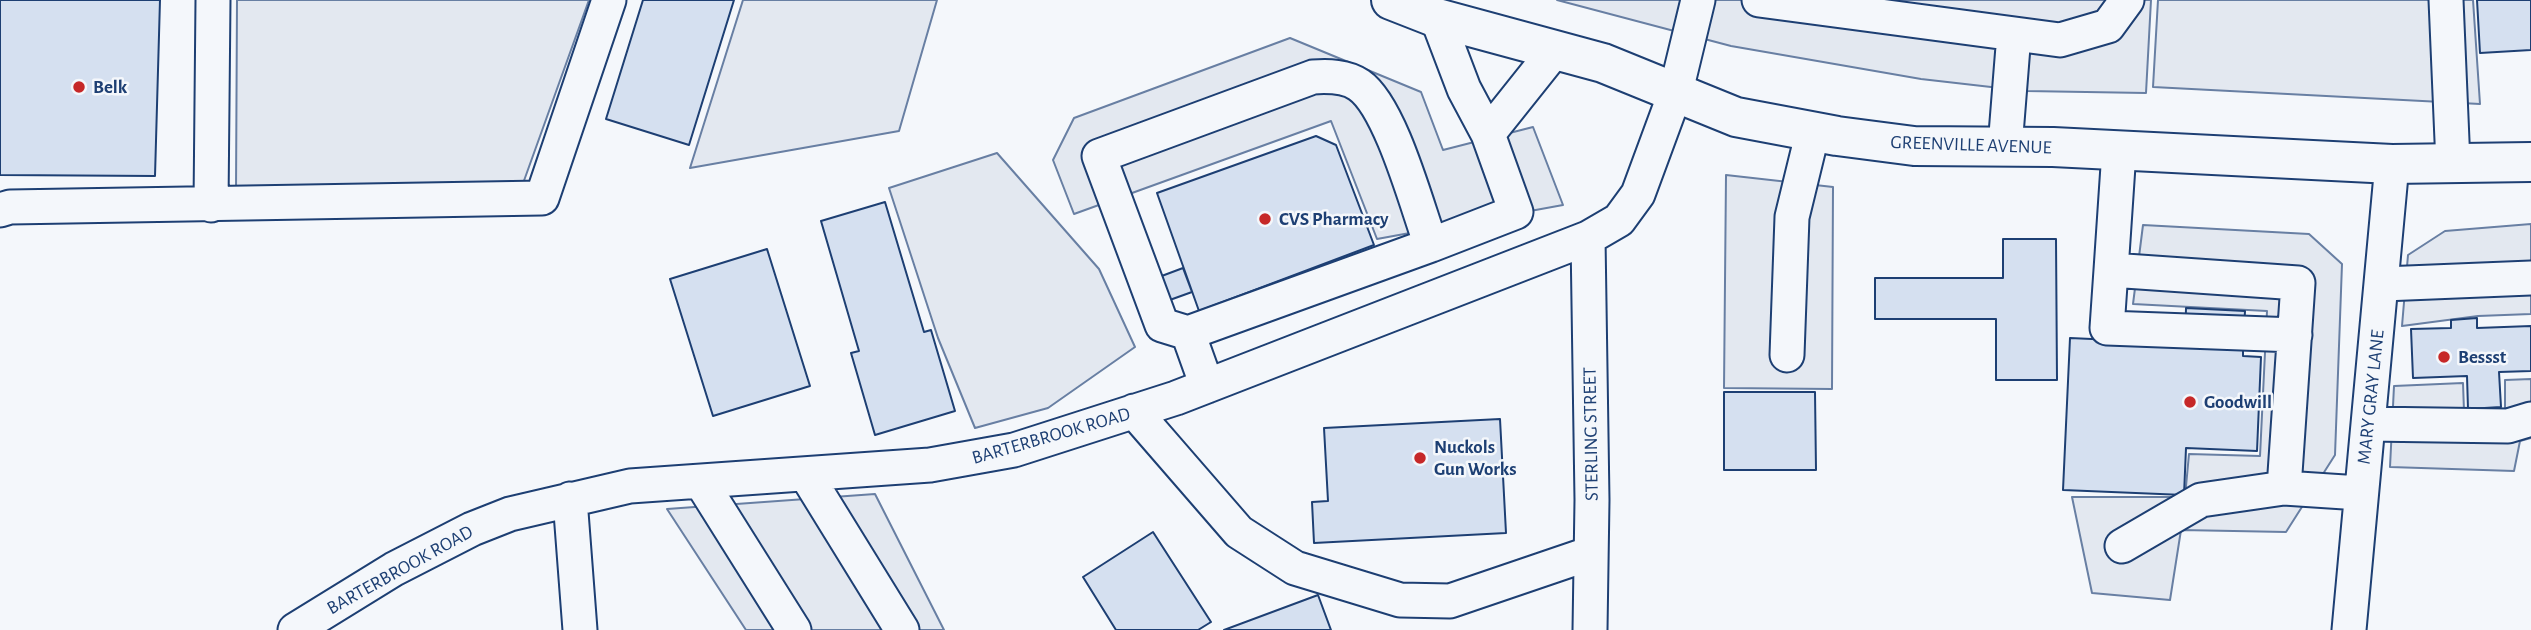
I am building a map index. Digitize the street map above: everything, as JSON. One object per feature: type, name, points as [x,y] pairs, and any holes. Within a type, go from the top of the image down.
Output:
[{"type":"main road","name":"GREENVILLE AVENUE","points":[[1391,0],[1437,18],[1603,63],[1736,117],[1914,146],[2005,146],[2392,164],[2531,162]]},
{"type":"street","points":[[211,205],[213,0]]},
{"type":"street","points":[[0,210],[10,207],[542,198],[609,0]]},
{"type":"street","name":"BARTERBROOK ROAD","points":[[295,630],[394,569],[472,529],[510,514],[630,486],[807,476],[964,461],[1014,450],[1207,386],[1588,238],[1619,220],[1633,203],[1676,91],[1698,0]]},
{"type":"street","points":[[1759,0],[2060,40],[2108,26],[2127,0]]},
{"type":"street","points":[[2446,0],[2453,164]]},
{"type":"street","points":[[1188,333],[1516,212],[1488,134],[1464,89],[1437,18]]},
{"type":"street","points":[[2005,146],[2014,34]]},
{"type":"street","points":[[1488,134],[1555,50]]},
{"type":"street","points":[[1207,386],[1156,244],[1125,227],[1099,156],[1313,77],[1334,76],[1359,85],[1383,113],[1431,245]]},
{"type":"street","points":[[1787,355],[1792,217],[1813,131]]},
{"type":"street","points":[[2119,151],[2107,328],[2295,335]]},
{"type":"street","name":"MARY GRAY LANE","points":[[2348,630],[2383,284],[2392,164]]},
{"type":"street","name":"STERLING STREET","points":[[1588,238],[1590,630]]},
{"type":"street","points":[[2111,271],[2298,283],[2284,488]]},
{"type":"street","points":[[2383,284],[2531,278]]},
{"type":"street","points":[[1134,411],[1239,532],[1295,568],[1400,600],[1450,601],[1591,553]]},
{"type":"street","points":[[2368,424],[2508,426],[2531,419]]},
{"type":"street","points":[[807,476],[902,630]]},
{"type":"street","points":[[701,482],[794,630]]},
{"type":"street","points":[[2122,546],[2202,500],[2284,488],[2360,493]]},
{"type":"street","points":[[570,499],[580,630]]},
{"type":"shaded area","points":[[237,0],[589,0],[521,189],[236,192]]},
{"type":"shaded area","points":[[743,0],[937,0],[899,131],[690,168]]},
{"type":"shaded area","points":[[1557,0],[2151,0],[2146,93],[2026,91],[1921,79],[1731,46]]},
{"type":"shaded area","points":[[2158,0],[2473,0],[2480,104],[2153,87]]},
{"type":"shaded area","points":[[1290,38],[1421,92],[1443,150],[1533,127],[1563,205],[1377,239],[1331,121],[1074,214],[1053,160],[1074,118]]},
{"type":"shaded area","points":[[997,153],[1099,269],[1135,347],[1048,408],[975,428],[938,338],[889,188]]},
{"type":"shaded area","points":[[1726,175],[1833,187],[1832,389],[1724,388]]},
{"type":"shaded area","points":[[2531,224],[2531,314],[2478,316],[2402,326],[2408,255],[2445,231]]},
{"type":"shaded area","points":[[2143,225],[2309,234],[2342,264],[2335,455],[2286,532],[2181,530],[2170,600],[2092,593],[2072,497],[2185,497],[2189,454],[2260,456],[2267,311],[2133,304]]},
{"type":"shaded area","points":[[2531,379],[2531,438],[2520,441],[2514,471],[2390,467],[2394,386],[2463,383],[2464,411],[2505,410],[2505,380]]},
{"type":"shaded area","points":[[875,494],[944,630],[746,630],[667,509]]},
{"type":"building","name":"Belk","points":[[0,0],[160,0],[155,176],[0,175]]},
{"type":"building","points":[[643,0],[734,0],[689,145],[606,119]]},
{"type":"building","points":[[2477,0],[2531,0],[2531,50],[2480,53]]},
{"type":"building","name":"CVS Pharmacy","points":[[1316,136],[1336,145],[1374,245],[1199,311],[1157,193]]},
{"type":"building","points":[[885,202],[924,332],[931,330],[955,411],[875,435],[851,353],[859,351],[821,221]]},
{"type":"building","points":[[2003,239],[2056,239],[2057,380],[1996,380],[1996,319],[1875,319],[1875,278],[2003,278]]},
{"type":"building","points":[[767,249],[810,386],[713,416],[670,279]]},
{"type":"building","points":[[1183,268],[1192,292],[1167,301],[1159,277]]},
{"type":"building","points":[[2186,308],[2245,311],[2243,346],[2185,344]]},
{"type":"building","points":[[2477,318],[2477,328],[2531,326],[2531,371],[2499,372],[2501,407],[2468,409],[2467,376],[2413,378],[2411,329],[2451,328],[2451,320]]},
{"type":"building","points":[[2070,338],[2243,346],[2243,356],[2261,357],[2257,451],[2186,448],[2184,495],[2063,490]]},
{"type":"building","points":[[1724,392],[1815,392],[1816,470],[1724,470]]},
{"type":"building","points":[[1500,419],[1506,533],[1314,543],[1312,502],[1328,501],[1324,428]]},
{"type":"building","points":[[1153,532],[1211,622],[1198,630],[1116,630],[1083,577]]},
{"type":"building","points":[[1318,595],[1331,630],[1224,630]]},
{"type":"place","name":"Belk","points":[[79,87]]},
{"type":"place","name":"CVS Pharmacy","points":[[1265,219]]},
{"type":"place","name":"Bessst","points":[[2444,357]]},
{"type":"place","name":"Goodwill","points":[[2190,402]]},
{"type":"place","name":"Nuckols Gun Works","points":[[1420,458]]}]
